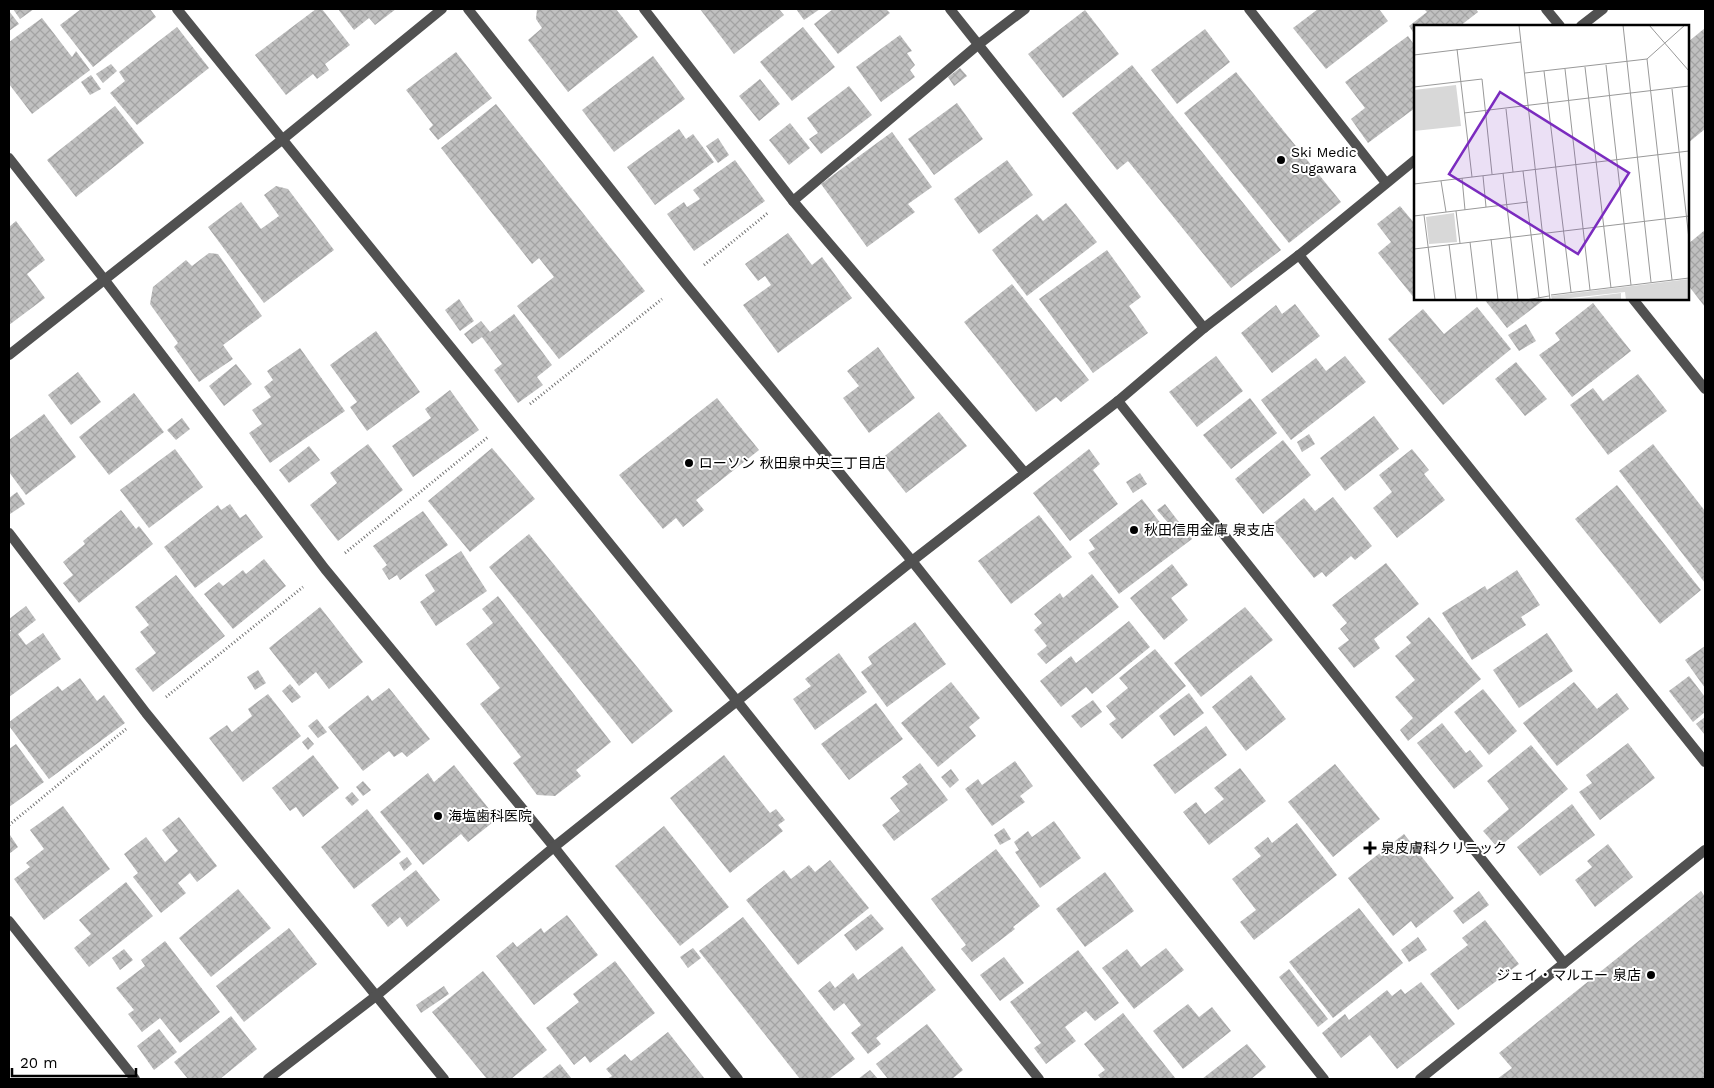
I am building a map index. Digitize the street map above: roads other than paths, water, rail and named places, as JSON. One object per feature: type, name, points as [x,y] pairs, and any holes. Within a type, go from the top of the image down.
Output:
[{"type":"street","points":[[177,9],[737,701],[1039,1079]]},
{"type":"street","points":[[9,355],[283,139],[442,9]]},
{"type":"street","points":[[468,9],[684,282],[912,561],[1324,1079]]},
{"type":"street","points":[[644,9],[791,198],[1025,473]]},
{"type":"street","points":[[950,9],[1204,328]]},
{"type":"street","points":[[791,198],[979,44],[1025,9]]},
{"type":"street","points":[[1249,9],[1386,183]]},
{"type":"street","points":[[1546,9],[1559,25]]},
{"type":"street","points":[[1582,25],[1603,9]]},
{"type":"street","points":[[9,158],[104,279],[325,569],[554,847],[738,1079]]},
{"type":"street","points":[[268,1079],[376,996],[554,847],[912,561],[1118,401],[1204,328],[1414,161]]},
{"type":"street","points":[[1299,254],[1705,762]]},
{"type":"street","points":[[1634,300],[1705,389]]},
{"type":"street","points":[[1118,401],[1564,963]]},
{"type":"street","points":[[9,533],[146,713],[444,1079]]},
{"type":"street","points":[[1420,1079],[1705,850]]},
{"type":"street","points":[[9,921],[135,1079]]},
{"type":"place","name":"Ski Medic Sugawara","points":[[1281,160]]},
{"type":"place","name":"ローソン 秋田泉中央三丁目店","points":[[689,463]]},
{"type":"place","name":"秋田信用金庫 泉支店","points":[[1134,530]]},
{"type":"place","name":"海塩歯科医院","points":[[438,816]]},
{"type":"place","name":"泉皮膚科クリニック","points":[[1370,848]]},
{"type":"place","name":"ジェイ・マルエー 泉店","points":[[1651,975]]}]
